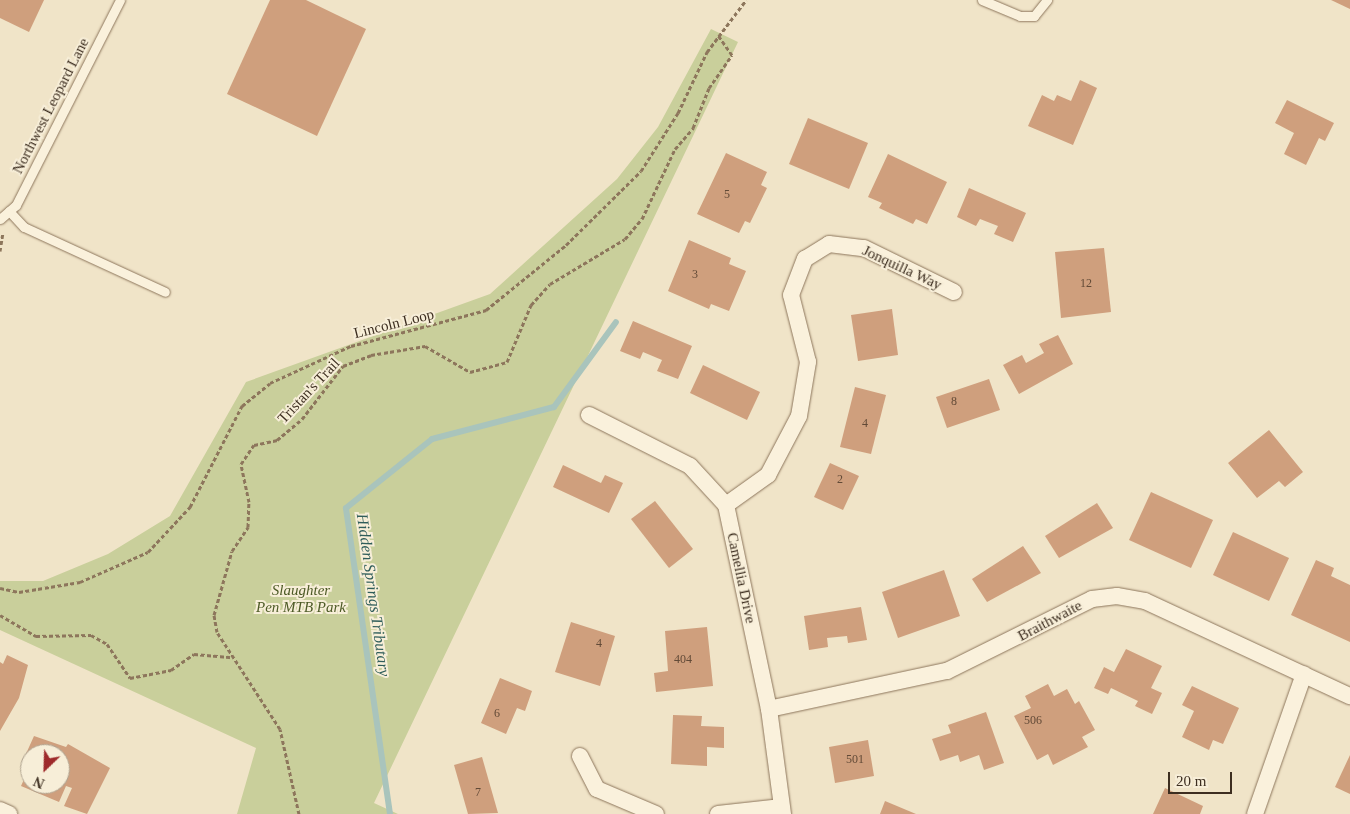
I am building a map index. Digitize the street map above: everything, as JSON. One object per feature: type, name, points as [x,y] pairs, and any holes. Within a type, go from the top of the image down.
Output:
[{"type":"street","name":"Jonquilla Way","points":[[726,505],[768,475],[798,416],[808,362],[791,295],[805,259],[829,244],[864,248],[954,292]]},
{"type":"street","points":[[589,415],[690,466],[726,505]]},
{"type":"street","name":"Camellia Drive","points":[[726,505],[769,709],[781,811]]},
{"type":"street","name":"Braithwaite","points":[[769,709],[947,671],[1092,599],[1117,596],[1145,601],[1350,696]]},
{"type":"street","points":[[1255,814],[1304,674]]},
{"type":"street","points":[[580,756],[596,790],[656,814]]},
{"type":"street","points":[[0,810],[9,814]]},
{"type":"street","points":[[718,814],[781,811]]},
{"type":"lane","name":"Northwest Leopard Lane","points":[[0,219],[16,205],[120,0]]},
{"type":"lane","points":[[982,0],[1020,16],[1034,16],[1047,0]]},
{"type":"lane","points":[[9,211],[24,227],[165,292]]},
{"type":"path","name":"Lincoln Loop","points":[[0,588],[19,592],[80,582],[148,552],[190,507],[242,406],[270,383],[352,346],[486,310],[566,246],[641,171],[678,113],[718,35],[746,0]]},
{"type":"path","name":"Tristan's Trail","points":[[299,814],[280,729],[262,697],[232,658],[217,632],[214,615],[232,551],[248,528],[249,502],[241,464],[254,445],[277,440],[302,420],[343,366],[371,355],[425,346],[470,372],[506,362],[531,305],[550,284],[625,239],[642,219],[675,149],[693,128],[708,88],[732,55],[718,35]]},
{"type":"path","points":[[0,251],[5,238]]},
{"type":"path","points":[[0,614],[36,636],[91,635],[107,644],[130,678],[171,670],[194,654],[232,658]]},
{"type":"green space","name":"Slaughter Pen MTB Park","points":[[711,29],[738,42],[374,803],[398,814],[237,814],[256,748],[0,630],[0,581],[43,581],[108,554],[170,516],[246,382],[490,294],[617,179],[658,127]]},
{"type":"building","points":[[0,0],[44,0],[29,32],[0,18]]},
{"type":"building","points":[[270,0],[306,0],[366,29],[317,136],[227,94]]},
{"type":"building","points":[[1331,0],[1350,0],[1350,9]]},
{"type":"building","points":[[1080,80],[1097,88],[1073,145],[1028,126],[1042,95],[1054,101],[1057,95],[1071,101]]},
{"type":"building","points":[[1287,100],[1334,123],[1325,141],[1319,138],[1306,165],[1284,154],[1294,133],[1275,123]]},
{"type":"building","points":[[808,118],[868,143],[849,189],[789,164]]},
{"type":"building","points":[[726,153],[767,172],[761,185],[767,188],[750,223],[745,221],[739,233],[697,214]]},
{"type":"building","points":[[888,154],[947,182],[927,224],[916,219],[913,224],[879,208],[882,203],[868,197]]},
{"type":"building","points":[[969,188],[1026,213],[1013,242],[994,234],[998,226],[980,219],[976,226],[957,217]]},
{"type":"building","points":[[689,240],[731,258],[729,264],[746,271],[729,311],[711,304],[709,309],[668,291]]},
{"type":"building","points":[[1104,248],[1111,312],[1061,318],[1055,252]]},
{"type":"building","points":[[892,309],[898,355],[858,361],[851,315]]},
{"type":"building","points":[[633,321],[692,346],[678,379],[657,371],[662,360],[643,352],[640,359],[620,351]]},
{"type":"building","points":[[1058,335],[1073,364],[1019,394],[1003,365],[1022,355],[1026,363],[1044,353],[1039,344]]},
{"type":"building","points":[[703,365],[760,392],[747,420],[690,393]]},
{"type":"building","points":[[989,379],[1000,410],[947,428],[936,397]]},
{"type":"building","points":[[855,387],[886,395],[871,454],[840,447]]},
{"type":"building","points":[[1269,430],[1303,472],[1285,487],[1279,481],[1257,498],[1228,463]]},
{"type":"building","points":[[830,463],[859,476],[843,510],[814,497]]},
{"type":"building","points":[[563,465],[601,483],[605,475],[623,483],[609,513],[553,487]]},
{"type":"building","points":[[1151,492],[1213,520],[1191,568],[1129,540]]},
{"type":"building","points":[[655,501],[693,549],[669,568],[631,519]]},
{"type":"building","points":[[1097,503],[1113,528],[1059,558],[1045,536]]},
{"type":"building","points":[[1233,532],[1289,558],[1269,601],[1213,575]]},
{"type":"building","points":[[1023,546],[1041,573],[987,602],[972,579]]},
{"type":"building","points":[[1316,560],[1334,568],[1331,576],[1350,585],[1350,642],[1291,615]]},
{"type":"building","points":[[944,570],[960,616],[898,638],[882,592]]},
{"type":"building","points":[[861,607],[867,640],[848,643],[847,636],[827,638],[828,647],[809,650],[804,616]]},
{"type":"building","points":[[571,622],[615,636],[600,686],[555,672]]},
{"type":"building","points":[[707,627],[713,686],[656,692],[654,673],[668,671],[665,631]]},
{"type":"building","points":[[1126,649],[1162,666],[1151,688],[1162,693],[1152,714],[1135,706],[1138,701],[1111,688],[1108,694],[1094,688],[1104,667],[1114,672]]},
{"type":"building","points":[[7,655],[28,665],[19,698],[0,731],[0,662],[3,664]]},
{"type":"building","points":[[500,678],[532,691],[525,711],[517,708],[506,734],[481,723]]},
{"type":"building","points":[[1048,684],[1054,696],[1067,689],[1075,704],[1079,701],[1095,730],[1082,737],[1088,747],[1053,765],[1048,754],[1037,760],[1014,716],[1031,708],[1025,696]]},
{"type":"building","points":[[1192,686],[1239,708],[1223,744],[1213,740],[1209,750],[1182,737],[1194,711],[1182,705]]},
{"type":"building","points":[[986,712],[1004,763],[984,770],[979,755],[960,762],[958,755],[940,761],[932,739],[951,733],[948,725]]},
{"type":"building","points":[[673,715],[702,716],[701,726],[724,727],[724,748],[707,747],[707,766],[671,764]]},
{"type":"building","points":[[34,736],[57,744],[30,744]]},
{"type":"building","points":[[868,740],[874,776],[835,783],[829,747]]},
{"type":"building","points":[[70,745],[110,768],[87,814],[64,806],[72,788],[70,787]]},
{"type":"building","points":[[1350,755],[1350,794],[1335,787]]},
{"type":"building","points":[[482,757],[498,813],[468,814],[454,765]]},
{"type":"building","points":[[1165,788],[1203,806],[1200,814],[1153,814]]},
{"type":"building","points":[[40,794],[62,794],[59,802]]},
{"type":"building","points":[[885,801],[916,814],[880,814]]},
{"type":"waterway","name":"Hidden Springs Tributary","points":[[390,814],[346,508],[432,439],[554,407],[616,322]]}]
